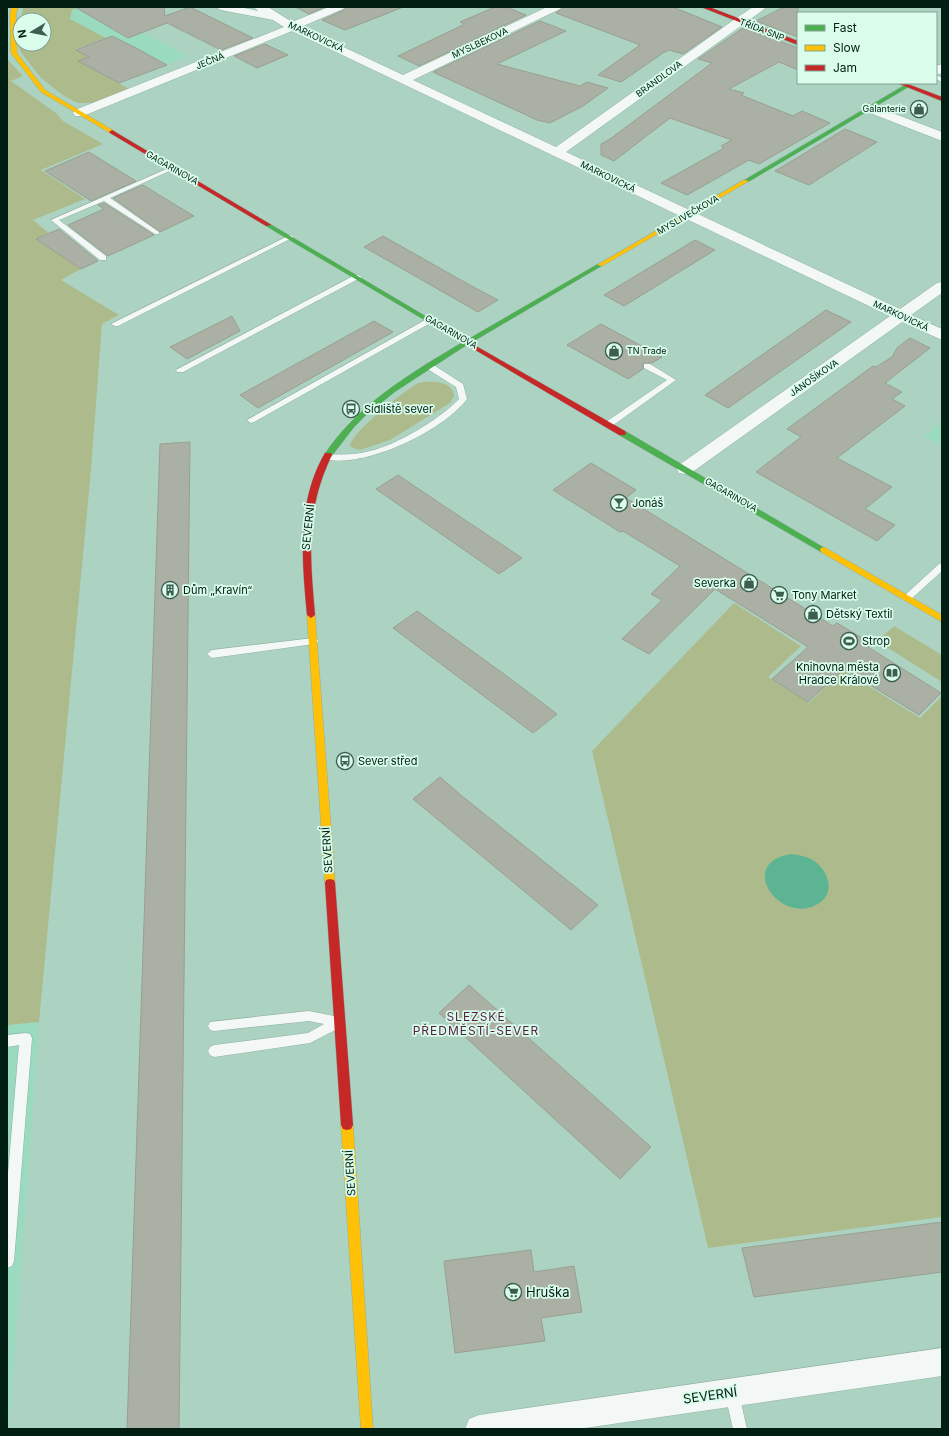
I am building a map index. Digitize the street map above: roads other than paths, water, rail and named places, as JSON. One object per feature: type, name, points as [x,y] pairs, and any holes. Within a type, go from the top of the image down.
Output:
[{"type":"street","name":"GAGARINOVA","points":[[15,7],[13,14],[14,52],[43,91],[430,321],[942,619]]},
{"type":"street","name":"MARKOVICKÁ","points":[[221,7],[275,18]]},
{"type":"street","name":"MARKOVICKÁ","points":[[260,7],[275,18],[292,27],[942,335]]},
{"type":"street","name":"JEČNÁ","points":[[79,113],[282,32],[339,7]]},
{"type":"street","name":"MYSLBEKOVA","points":[[404,79],[556,7]]},
{"type":"street","name":"TŘÍDA SNP","points":[[704,7],[797,43]]},
{"type":"street","name":"BRANDLOVA","points":[[558,152],[739,21],[761,7]]},
{"type":"street","points":[[906,84],[942,99]]},
{"type":"street","name":"MYSLIVEČKOVA","points":[[467,342],[687,215],[869,108],[906,84]]},
{"type":"street","points":[[869,108],[942,137]]},
{"type":"street","name":"JÁNOŠÍKOVA","points":[[685,469],[942,286]]},
{"type":"street","name":"SEVERNÍ","points":[[367,1429],[314,641],[305,553],[306,529],[313,491],[327,457],[344,432],[359,415],[389,391],[467,342]]},
{"type":"street","name":"SEVERNÍ","points":[[479,1429],[942,1362]]},
{"type":"lane","points":[[103,258],[54,220],[173,168]]},
{"type":"lane","points":[[105,198],[157,233]]},
{"type":"lane","points":[[115,324],[290,237]]},
{"type":"lane","points":[[180,370],[358,277]]},
{"type":"lane","points":[[250,420],[430,321]]},
{"type":"lane","points":[[327,457],[359,457],[380,452],[402,442],[454,410],[463,399],[460,386],[429,366]]},
{"type":"lane","points":[[609,424],[672,380],[647,366]]},
{"type":"lane","points":[[906,598],[942,566]]},
{"type":"lane","points":[[212,654],[314,641]]},
{"type":"lane","points":[[214,1026],[309,1016],[339,1022]]},
{"type":"lane","points":[[214,1051],[310,1038],[339,1022]]},
{"type":"lane","points":[[7,1041],[26,1038],[13,1125],[7,1261]]},
{"type":"lane","points":[[732,1392],[740,1429]]},
{"type":"place","name":"Galanterie","points":[[919,109]]},
{"type":"place","name":"TN Trade","points":[[614,351]]},
{"type":"place","name":"Sídliště sever","points":[[351,409]]},
{"type":"place","name":"Jonáš","points":[[619,503]]},
{"type":"place","name":"Severka","points":[[749,583]]},
{"type":"place","name":"Dům „Kravín“","points":[[170,590]]},
{"type":"place","name":"Tony Market","points":[[779,595]]},
{"type":"place","name":"Dětský Textil","points":[[813,614]]},
{"type":"place","name":"Strop","points":[[849,641]]},
{"type":"place","name":"Knihovna města Hradce Králové","points":[[892,673]]},
{"type":"place","name":"Sever střed","points":[[345,761]]},
{"type":"place","name":"Hruška","points":[[513,1292]]},
{"type":"district","name":"SLEZSKÉ PŘEDMĚSTÍ-SEVER","points":[[476,1024]]}]
